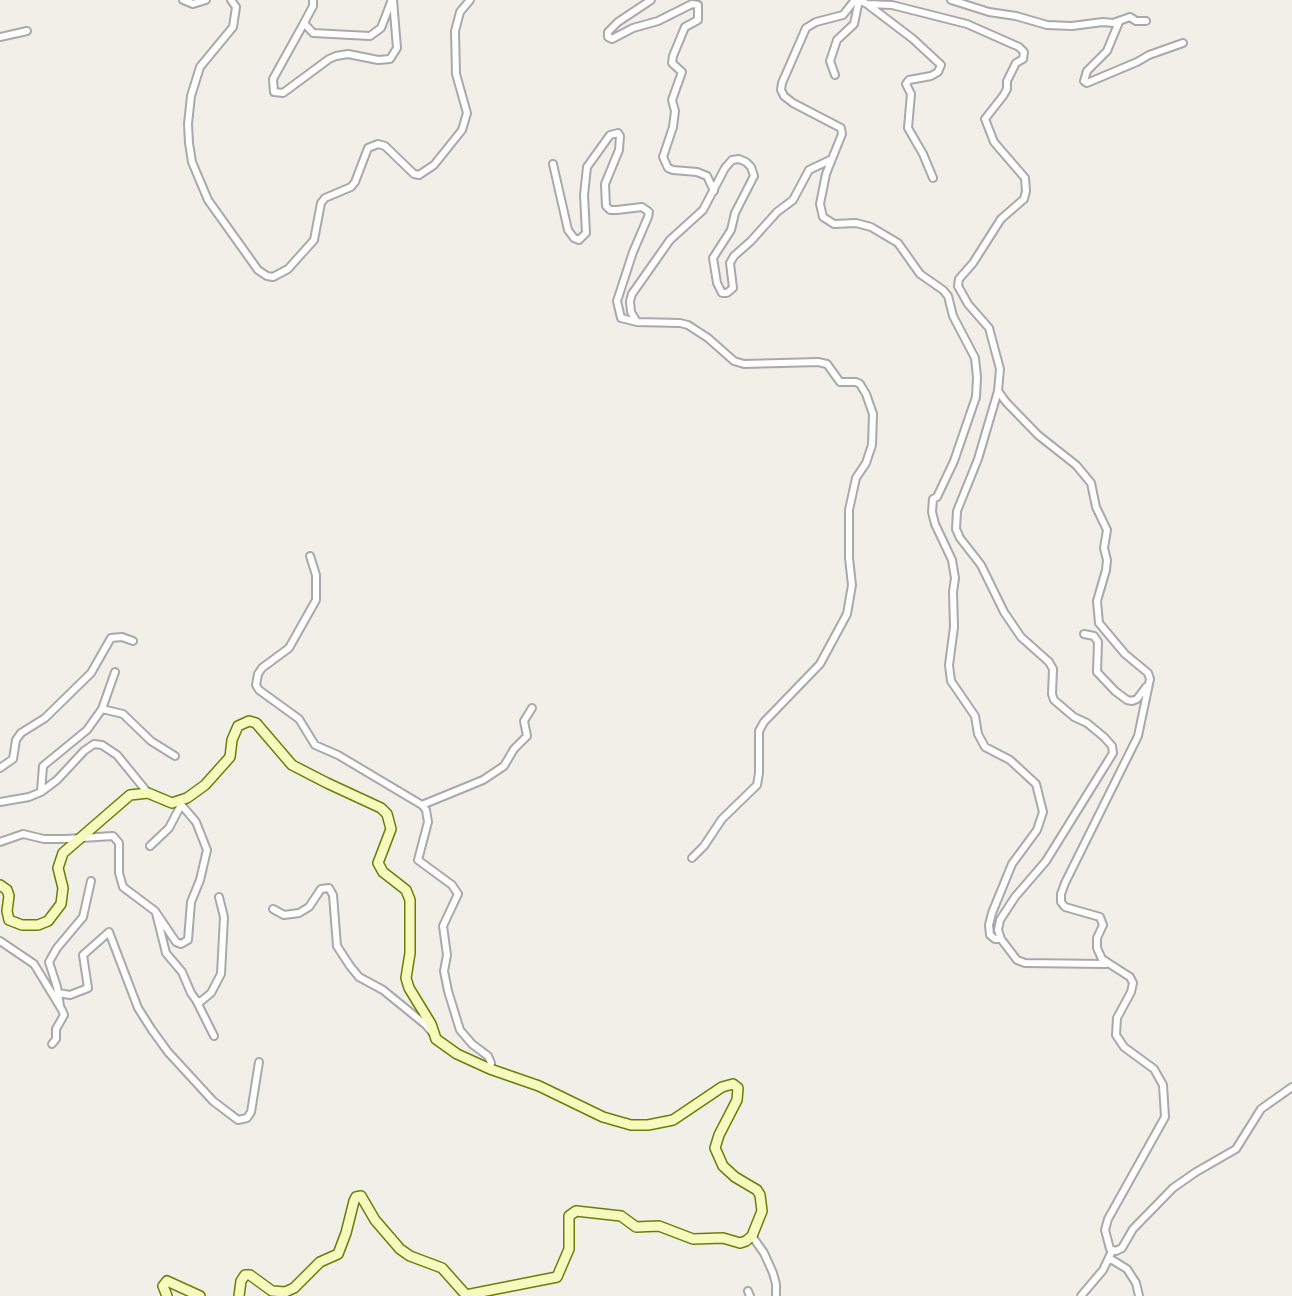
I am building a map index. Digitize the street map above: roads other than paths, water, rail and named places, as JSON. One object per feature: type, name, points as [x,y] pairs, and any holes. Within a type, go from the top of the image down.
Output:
[{"type":"street","points":[[183,0],[193,4],[205,0]]},
{"type":"street","points":[[232,0],[236,6],[233,27],[200,67],[191,96],[189,143],[192,162],[200,183],[222,221],[258,270],[273,277],[288,269],[314,240],[321,203],[325,198],[351,187],[368,148],[378,144],[385,146],[419,176],[434,165],[462,130],[467,113],[456,74],[455,32],[460,12],[470,0]]},
{"type":"street","points":[[313,0],[313,6],[272,79],[274,92],[283,93],[328,59],[336,56],[348,54],[378,60],[390,59],[397,48],[392,0]]},
{"type":"street","points":[[304,23],[317,34],[370,36],[381,28],[392,0]]},
{"type":"street","points":[[652,0],[626,15],[607,35],[612,39],[692,4],[698,5],[698,20],[685,27],[673,56],[672,63],[682,72],[672,100],[675,111],[673,127],[663,157],[668,168],[708,176],[714,191]]},
{"type":"street","points":[[858,0],[913,38],[941,65],[938,72],[931,76],[909,80],[906,84],[911,94],[908,128],[933,178]]},
{"type":"street","points":[[835,75],[830,61],[837,40],[854,24],[858,0]]},
{"type":"street","points":[[858,0],[844,15],[816,22],[806,28],[782,83],[784,96],[841,128],[842,134],[830,160],[820,204],[823,217],[834,224],[856,223],[871,227],[898,243],[920,274],[948,296],[953,316],[975,358],[976,397],[954,461],[933,499],[932,512],[953,560],[956,578],[953,592],[954,627],[948,665],[951,681],[975,716],[978,734],[985,747],[1010,760],[1036,784],[1043,812],[1042,822],[1012,864],[992,913],[990,935],[1001,939]]},
{"type":"street","points":[[951,0],[1047,25],[1119,22],[1130,17],[1136,21],[1146,21]]},
{"type":"street","points":[[867,4],[892,5],[967,24],[1019,47],[1024,52],[1023,59],[1016,63],[1007,81],[1003,96],[985,118],[994,142],[1025,178],[1024,199],[1002,219],[988,243],[958,282],[959,290],[968,304],[989,328],[1000,369],[998,391],[978,459],[957,510],[955,523],[960,538],[981,565],[1004,612],[1021,637],[1049,662],[1053,669],[1054,700],[1104,737],[1113,753],[1046,861],[1015,897],[1000,920],[1001,939],[1017,960],[1025,963],[1107,964]]},
{"type":"street","points":[[1119,22],[1107,51],[1087,71],[1084,82],[1183,43]]},
{"type":"street","points":[[0,37],[27,31]]},
{"type":"street","points":[[553,164],[568,230],[579,240],[586,233],[584,181],[587,167],[610,135],[621,135],[619,150],[607,175],[604,200],[610,210],[642,207],[649,212],[617,301],[621,318],[637,322],[688,325],[734,361],[744,364],[818,362],[827,365],[840,382],[860,384],[873,414],[872,445],[866,463],[856,478],[849,510],[852,585],[847,614],[820,664],[764,722],[759,731],[757,785],[722,819],[704,846],[692,858]]},
{"type":"street","points":[[637,322],[631,312],[632,294],[670,240],[703,210],[724,168],[732,160],[738,159],[751,167],[753,181],[735,213],[731,230],[713,258],[722,293],[733,289],[730,263],[734,256],[777,212],[793,200],[809,170],[830,160]]},
{"type":"street","points":[[998,391],[1024,422],[1052,448],[1076,465],[1091,483],[1096,507],[1107,530],[1104,548],[1107,565],[1097,601],[1099,623],[1121,649],[1148,673],[1150,680],[1138,736],[1061,894],[1061,902],[1065,907],[1100,917],[1103,925],[1097,938],[1097,948],[1107,964],[1130,977],[1133,983],[1117,1018],[1116,1035],[1124,1047],[1160,1076],[1166,1118],[1108,1219],[1105,1230],[1111,1254],[1128,1269],[1136,1283],[1139,1296]]},
{"type":"street","points":[[310,556],[316,575],[316,600],[289,648],[258,674],[257,689],[299,719],[315,745],[338,755],[422,805],[426,810],[428,822],[418,860],[452,885],[458,894],[443,926],[447,955],[444,971],[447,991],[460,1030],[488,1056],[490,1069]]},
{"type":"street","points":[[1084,634],[1094,636],[1098,642],[1097,672],[1123,698],[1137,699],[1148,685]]},
{"type":"street","points":[[0,768],[13,760],[16,740],[21,733],[45,718],[91,673],[111,638],[122,637],[133,641]]},
{"type":"street","points":[[41,792],[43,766],[87,730],[103,709],[115,672]]},
{"type":"street","points":[[422,805],[483,780],[504,766],[514,749],[527,736],[524,721],[532,708]]},
{"type":"street","points":[[103,709],[123,714],[151,741],[175,756]]},
{"type":"street","points":[[150,846],[169,828],[180,804],[205,785],[230,757],[232,740],[238,726],[248,721],[256,723],[292,765],[381,808],[387,814],[391,829],[378,863],[383,873],[406,890],[410,900],[410,953],[406,978],[409,988],[431,1024],[436,1039]]},
{"type":"street","points":[[0,802],[41,792],[57,780],[90,745],[98,744],[117,755],[148,793],[180,804],[196,822],[207,850],[200,880],[191,902],[189,934],[185,944],[176,942],[155,911],[123,887],[119,873],[121,854],[117,838],[109,835],[82,839],[44,839],[23,834],[0,842]]},
{"type":"street","points":[[0,885],[9,896],[9,920],[22,925],[43,923],[55,914],[61,904],[62,888],[58,868],[63,853],[130,795],[148,793]]},
{"type":"street","points":[[60,1006],[49,962],[83,917],[91,881]]},
{"type":"street","points":[[239,1296],[241,1281],[245,1275],[250,1275],[272,1291],[285,1292],[293,1288],[320,1262],[338,1254],[354,1201],[361,1196],[375,1220],[400,1249],[410,1256],[442,1268],[466,1295],[557,1278],[569,1249],[569,1216],[576,1211],[621,1216],[636,1227],[659,1226],[693,1239],[723,1238],[740,1243],[752,1236],[762,1211],[757,1190],[723,1166],[715,1148],[737,1100],[738,1091],[735,1085],[722,1087],[674,1120],[631,1125],[603,1117],[539,1086],[457,1054],[436,1039],[426,1025],[383,990],[359,977],[337,946],[333,895],[329,888],[321,889],[309,907],[299,913],[284,915],[273,909]]},
{"type":"street","points":[[196,1000],[200,1002],[211,993],[221,974],[224,917],[219,898]]},
{"type":"street","points":[[155,911],[166,953],[186,977],[214,1036]]},
{"type":"street","points":[[58,993],[70,995],[88,988],[83,955],[109,932],[138,1008],[152,1030],[168,1052],[213,1101],[238,1120],[247,1118],[250,1112],[259,1062]]},
{"type":"street","points":[[0,941],[34,964],[60,1006],[64,1015],[56,1028],[52,1044]]},
{"type":"street","points":[[1082,1296],[1087,1286],[1103,1270],[1111,1254],[1122,1248],[1133,1228],[1154,1210],[1173,1188],[1236,1149],[1261,1109],[1292,1087]]},
{"type":"street","points":[[752,1236],[773,1273],[776,1296]]},
{"type":"street","points":[[167,1296],[163,1286],[170,1282],[200,1296]]}]
